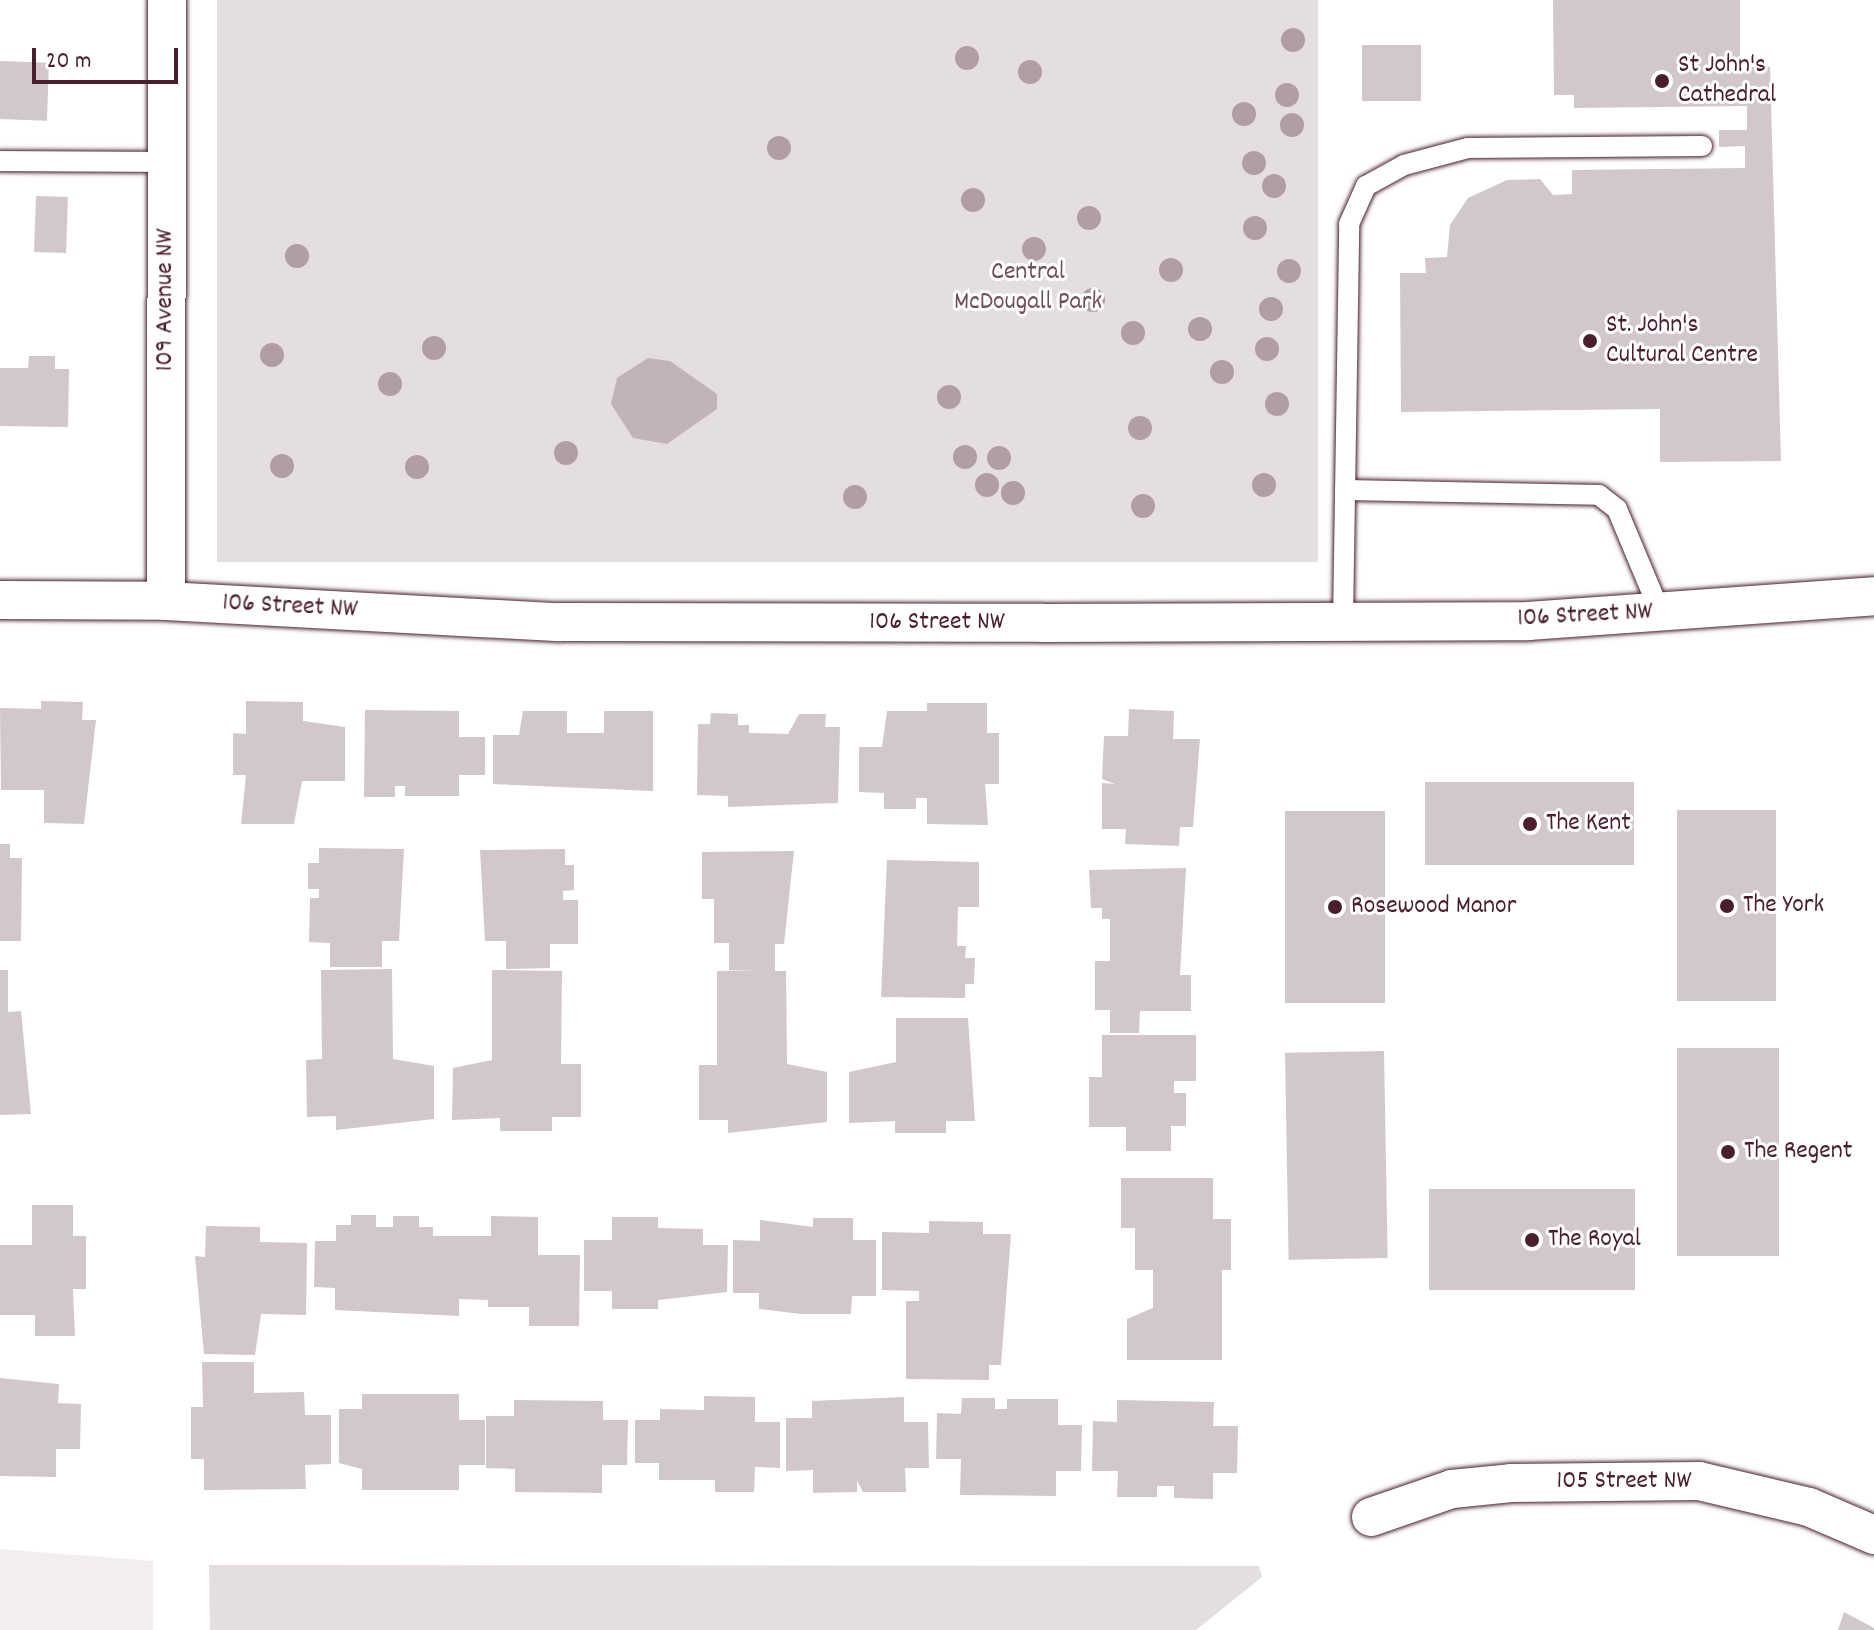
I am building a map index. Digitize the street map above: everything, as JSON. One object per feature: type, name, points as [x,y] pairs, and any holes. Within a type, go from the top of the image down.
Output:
[{"type":"street","name":"109 Avenue NW","points":[[166,601],[167,0]]},
{"type":"street","name":"106 Street NW","points":[[0,600],[166,601],[560,622],[1343,622],[1660,612],[1874,596]]},
{"type":"street","name":"105 Street NW","points":[[1371,1517],[1452,1489],[1496,1484],[1699,1481],[1809,1507],[1874,1535]]},
{"type":"lane","points":[[1343,622],[1349,224],[1366,186],[1404,165],[1468,148],[1702,146]]},
{"type":"lane","points":[[0,161],[166,162]]},
{"type":"lane","points":[[1345,490],[1599,495],[1617,509],[1660,612]]},
{"type":"shaded area","points":[[648,358],[670,361],[717,394],[717,409],[667,444],[633,438],[611,404],[617,378]]},
{"type":"shaded area","points":[[0,1549],[153,1561],[153,1630],[0,1630]]},
{"type":"green space","name":"Central McDougall Park","points":[[217,0],[1318,0],[1318,562],[217,562]]},
{"type":"green space","points":[[209,1565],[1259,1566],[1262,1577],[1196,1630],[210,1630]]},
{"type":"building","name":"St. John's Cultural Centre","points":[[1553,0],[1740,0],[1740,62],[1729,67],[1770,67],[1781,461],[1660,462],[1660,409],[1401,412],[1400,273],[1426,273],[1425,258],[1447,257],[1450,225],[1468,198],[1507,180],[1540,179],[1553,195],[1572,194],[1572,170],[1745,168],[1745,146],[1719,147],[1719,130],[1747,130],[1747,106],[1574,108],[1574,95],[1554,95]]},
{"type":"building","points":[[1362,45],[1421,45],[1421,101],[1362,101]]},
{"type":"building","points":[[0,61],[49,63],[47,121],[0,119]]},
{"type":"building","points":[[36,196],[68,197],[66,253],[34,252]]},
{"type":"building","points":[[29,356],[55,356],[55,369],[69,369],[68,427],[0,426],[0,368],[28,368]]},
{"type":"building","points":[[41,701],[83,702],[82,720],[96,720],[84,824],[44,823],[44,790],[1,790],[0,708],[41,709]]},
{"type":"building","points":[[246,701],[303,702],[303,721],[345,727],[345,781],[302,781],[294,824],[241,824],[246,775],[233,775],[233,733],[246,734]]},
{"type":"building","points":[[927,703],[987,703],[987,733],[999,733],[999,784],[985,784],[988,825],[927,824],[927,798],[916,798],[916,809],[884,809],[884,793],[859,792],[859,747],[882,747],[887,711],[927,711]]},
{"type":"building","points":[[1129,709],[1174,711],[1173,739],[1200,739],[1193,827],[1180,827],[1179,846],[1125,844],[1126,829],[1102,829],[1102,783],[1115,784],[1102,779],[1104,736],[1128,736]]},
{"type":"building","points":[[365,710],[459,711],[459,737],[485,737],[485,775],[459,775],[459,796],[405,796],[405,786],[395,786],[395,797],[364,797]]},
{"type":"building","points":[[523,711],[567,711],[567,733],[604,733],[604,711],[653,711],[653,791],[493,784],[493,735],[519,735]]},
{"type":"building","points":[[711,713],[738,714],[738,725],[749,725],[749,733],[788,734],[799,714],[826,714],[825,727],[840,727],[838,803],[728,807],[728,796],[697,795],[698,724],[710,724]]},
{"type":"building","name":"The Kent","points":[[1425,782],[1634,782],[1634,865],[1425,865]]},
{"type":"building","name":"The York","points":[[1677,810],[1776,810],[1776,1001],[1677,1001]]},
{"type":"building","name":"Rosewood Manor","points":[[1285,811],[1385,811],[1385,1003],[1285,1003]]},
{"type":"building","points":[[0,844],[10,844],[10,858],[22,858],[21,941],[0,941]]},
{"type":"building","points":[[319,848],[404,849],[399,941],[382,941],[382,967],[330,967],[330,943],[309,942],[310,898],[319,898],[319,889],[308,889],[308,863],[319,863]]},
{"type":"building","points":[[565,849],[565,865],[574,865],[574,890],[563,891],[563,900],[578,900],[578,944],[550,944],[550,968],[506,969],[506,941],[485,941],[480,850]]},
{"type":"building","points":[[794,851],[784,944],[775,944],[775,971],[786,971],[787,1064],[827,1072],[827,1122],[728,1133],[728,1120],[699,1120],[699,1065],[717,1065],[717,971],[761,970],[729,970],[729,943],[714,943],[714,899],[702,899],[702,852]]},
{"type":"building","points":[[887,860],[979,862],[979,907],[958,907],[957,946],[966,946],[965,958],[975,958],[974,984],[965,984],[965,998],[881,997]]},
{"type":"building","points":[[1186,868],[1180,975],[1191,975],[1191,1011],[1140,1011],[1139,1033],[1110,1033],[1110,1010],[1095,1010],[1095,961],[1110,961],[1110,919],[1102,919],[1102,908],[1091,908],[1089,870]]},
{"type":"building","points":[[392,969],[393,1059],[434,1066],[434,1119],[336,1130],[336,1116],[307,1117],[306,1060],[322,1059],[321,970]]},
{"type":"building","points":[[0,970],[8,970],[8,1012],[21,1011],[31,1114],[0,1115]]},
{"type":"building","points":[[492,970],[562,971],[561,1064],[581,1064],[581,1117],[552,1117],[552,1131],[500,1131],[500,1118],[452,1120],[453,1068],[492,1060]]},
{"type":"building","points":[[896,1018],[968,1018],[975,1121],[946,1121],[946,1133],[895,1133],[895,1121],[849,1123],[849,1072],[896,1062]]},
{"type":"building","points":[[1102,1035],[1196,1035],[1196,1081],[1174,1081],[1174,1093],[1186,1093],[1186,1126],[1171,1126],[1171,1151],[1126,1151],[1126,1127],[1089,1127],[1089,1077],[1102,1077]]},
{"type":"building","name":"The Regent","points":[[1677,1048],[1779,1048],[1779,1256],[1677,1256]]},
{"type":"building","points":[[1384,1051],[1388,1258],[1289,1260],[1285,1053]]},
{"type":"building","points":[[1121,1178],[1213,1178],[1213,1219],[1231,1219],[1231,1270],[1222,1270],[1222,1360],[1127,1360],[1127,1319],[1153,1308],[1153,1270],[1135,1270],[1135,1228],[1121,1228]]},
{"type":"building","name":"The Royal","points":[[1429,1189],[1635,1189],[1635,1290],[1429,1290]]},
{"type":"building","points":[[32,1205],[73,1205],[73,1236],[86,1236],[86,1289],[73,1289],[75,1336],[35,1336],[35,1315],[0,1315],[0,1245],[32,1245]]},
{"type":"building","points":[[351,1215],[376,1215],[376,1227],[393,1227],[393,1216],[419,1216],[419,1227],[433,1227],[433,1236],[491,1236],[491,1216],[538,1217],[538,1255],[580,1255],[579,1326],[529,1326],[529,1307],[488,1307],[488,1300],[459,1299],[459,1316],[335,1310],[335,1288],[314,1287],[315,1241],[336,1241],[336,1225],[351,1225]]},
{"type":"building","points":[[612,1217],[658,1217],[658,1228],[703,1229],[703,1245],[728,1245],[727,1292],[658,1300],[658,1309],[612,1309],[612,1291],[584,1291],[584,1240],[612,1240]]},
{"type":"building","points":[[813,1218],[853,1218],[853,1240],[876,1240],[876,1296],[852,1296],[851,1314],[801,1314],[759,1309],[759,1293],[733,1293],[733,1240],[760,1241],[760,1220],[813,1227]]},
{"type":"building","points":[[929,1221],[983,1222],[983,1234],[1011,1234],[1001,1365],[989,1365],[989,1380],[906,1379],[906,1301],[919,1301],[919,1291],[882,1290],[882,1232],[929,1233]]},
{"type":"building","points":[[206,1226],[260,1227],[260,1242],[307,1243],[306,1315],[261,1314],[255,1355],[204,1354],[195,1256],[205,1257]]},
{"type":"building","points":[[202,1362],[254,1362],[254,1393],[304,1392],[305,1415],[331,1415],[331,1464],[305,1465],[306,1489],[204,1490],[204,1459],[191,1459],[191,1407],[203,1407]]},
{"type":"building","points":[[0,1378],[59,1384],[58,1403],[81,1404],[80,1449],[56,1449],[56,1477],[0,1476]]},
{"type":"building","points":[[362,1394],[459,1394],[459,1420],[485,1420],[485,1465],[459,1465],[459,1490],[362,1490],[362,1469],[339,1463],[339,1409],[362,1409]]},
{"type":"building","points":[[704,1396],[755,1397],[755,1422],[780,1422],[780,1468],[755,1467],[754,1492],[715,1492],[715,1480],[659,1480],[659,1463],[635,1463],[635,1420],[660,1420],[660,1409],[704,1410]]},
{"type":"building","points":[[904,1397],[904,1422],[928,1422],[929,1468],[905,1468],[906,1492],[863,1492],[857,1481],[857,1492],[813,1493],[813,1470],[786,1471],[786,1418],[812,1418],[812,1401]]},
{"type":"building","points":[[962,1398],[995,1398],[995,1409],[1007,1409],[1007,1399],[1058,1399],[1058,1425],[1082,1425],[1081,1471],[1056,1471],[1056,1496],[960,1495],[961,1459],[936,1459],[937,1413],[961,1414]]},
{"type":"building","points":[[514,1400],[603,1401],[603,1420],[628,1420],[627,1465],[602,1465],[602,1493],[515,1492],[515,1469],[486,1468],[486,1416],[514,1416]]},
{"type":"building","points":[[1117,1400],[1214,1402],[1213,1426],[1238,1426],[1237,1473],[1213,1473],[1213,1499],[1174,1498],[1174,1486],[1157,1486],[1157,1497],[1117,1497],[1118,1471],[1092,1471],[1093,1421],[1117,1422]]},
{"type":"building","points":[[1844,1612],[1874,1628],[1874,1630],[1838,1630]]},
{"type":"place","name":"St John's Cathedral","points":[[1662,81]]},
{"type":"place","name":"St. John's Cultural Centre","points":[[1590,341]]},
{"type":"place","name":"The Kent","points":[[1530,824]]},
{"type":"place","name":"The York","points":[[1727,906]]},
{"type":"place","name":"Rosewood Manor","points":[[1335,907]]},
{"type":"place","name":"The Regent","points":[[1728,1152]]},
{"type":"place","name":"The Royal","points":[[1532,1240]]}]
